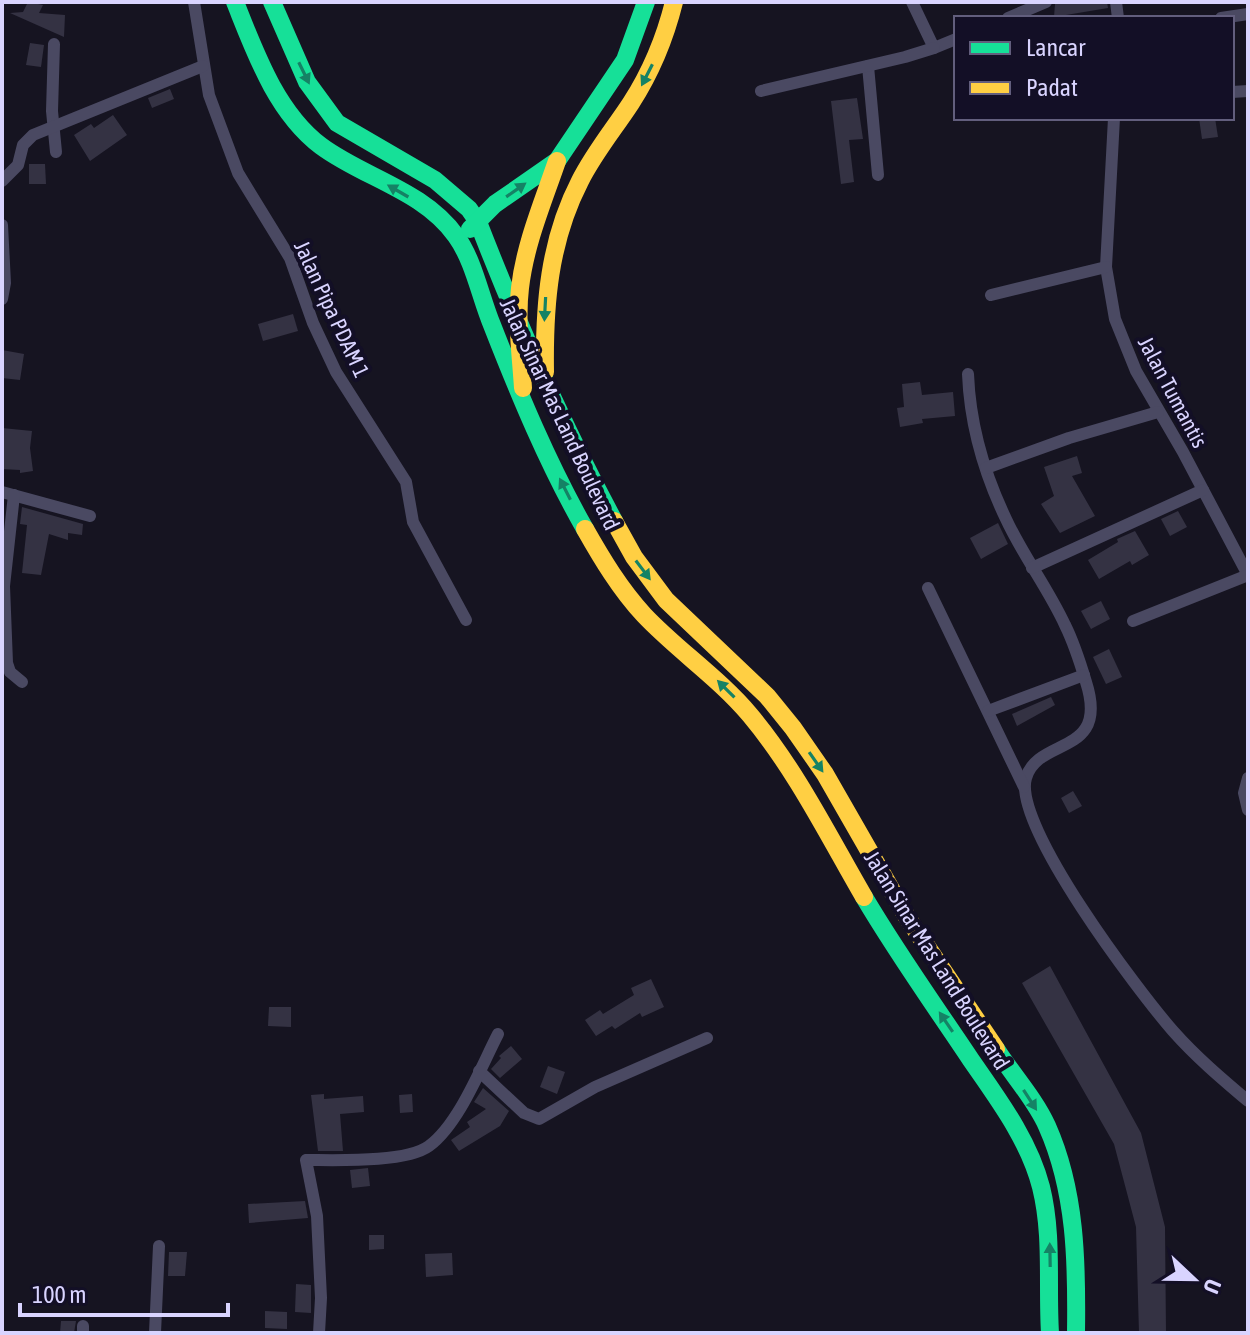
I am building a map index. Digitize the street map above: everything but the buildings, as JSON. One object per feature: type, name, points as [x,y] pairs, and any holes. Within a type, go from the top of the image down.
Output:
[{"type":"street","name":"Jalan Pipa PDAM 1","points":[[194,2],[209,95],[238,173],[290,258],[313,323],[336,372],[406,482],[413,522],[466,620]]},
{"type":"street","name":"Jalan Sinar Mas Land Boulevard","points":[[235,2],[276,90],[298,125],[319,145],[428,208],[459,238],[482,303],[525,403],[566,490],[616,582],[661,632],[740,703],[765,734],[816,810],[889,939],[1016,1128],[1035,1167],[1041,1188],[1050,1246],[1050,1333]]},
{"type":"street","name":"Jalan Sinar Mas Land Boulevard","points":[[272,2],[316,98],[337,123],[435,180],[456,196],[478,222],[518,325],[579,456],[634,557],[666,600],[767,696],[793,728],[825,774],[907,917],[1046,1124],[1069,1193],[1076,1245],[1076,1333]]},
{"type":"street","points":[[525,403],[518,325],[520,286],[534,228],[557,161],[625,60],[646,2]]},
{"type":"street","name":"Jalan Sinar Mas Land Boulevard","points":[[545,381],[546,285],[557,235],[580,180],[643,83],[660,49],[674,2]]},
{"type":"street","points":[[912,2],[934,48]]},
{"type":"street","points":[[1013,16],[1046,2]]},
{"type":"street","points":[[761,91],[868,66],[954,40]]},
{"type":"street","points":[[54,44],[56,152]]},
{"type":"street","points":[[2,181],[18,165],[28,138],[203,66]]},
{"type":"street","points":[[868,66],[878,175]]},
{"type":"street","name":"Jalan Tumantis","points":[[1114,120],[1106,267],[1115,319],[1123,345],[1248,575]]},
{"type":"street","points":[[319,145],[337,123]]},
{"type":"street","points":[[459,238],[495,204],[557,161]]},
{"type":"street","points":[[2,225],[5,283],[2,299]]},
{"type":"street","points":[[534,228],[557,235]]},
{"type":"street","points":[[991,295],[1106,267]]},
{"type":"street","points":[[968,374],[972,427],[986,468],[1006,519],[1065,625],[1091,702],[1086,728],[1076,739],[1032,766],[1025,790]]},
{"type":"street","points":[[986,468],[1069,438],[1158,412]]},
{"type":"street","points":[[1032,568],[1203,490]]},
{"type":"street","points":[[22,682],[10,672],[7,663],[4,586],[8,493],[90,516]]},
{"type":"street","points":[[1133,621],[1248,575]]},
{"type":"street","points":[[928,588],[1025,790],[1028,806],[1048,849],[1100,935],[1173,1030],[1205,1064],[1248,1101]]},
{"type":"street","points":[[988,711],[1084,675]]},
{"type":"street","points":[[1248,778],[1244,793],[1248,810]]},
{"type":"street","points":[[319,1333],[321,1298],[317,1216],[306,1160],[398,1156],[427,1148],[453,1117],[498,1034]]},
{"type":"street","points":[[479,1071],[524,1113],[539,1119],[595,1087],[707,1038]]},
{"type":"street","points":[[973,1062],[993,1047]]},
{"type":"street","points":[[155,1333],[159,1246]]},
{"type":"traffic: fast","points":[[235,2],[279,99],[305,132],[338,157],[427,207],[456,236],[472,268],[535,428],[585,529]]},
{"type":"traffic: fast","points":[[272,2],[307,82],[337,123],[435,180],[469,209],[478,222],[542,374],[614,521]]},
{"type":"traffic: fast","points":[[470,229],[495,204],[557,161],[625,60],[646,2]]},
{"type":"traffic: fast","points":[[864,897],[1002,1105],[1029,1153],[1045,1205],[1050,1333]]},
{"type":"traffic: fast","points":[[996,1049],[1042,1116],[1057,1151],[1073,1228],[1076,1333]]},
{"type":"traffic: slow","points":[[545,372],[547,298],[561,227],[586,171],[645,79],[662,42],[674,2]]},
{"type":"traffic: slow","points":[[523,388],[518,313],[522,272],[557,161]]},
{"type":"traffic: slow","points":[[614,521],[634,557],[666,600],[767,696],[793,728],[825,774],[907,917],[996,1049]]},
{"type":"traffic: slow","points":[[585,529],[635,605],[712,676],[767,736],[811,803],[864,897]]}]
